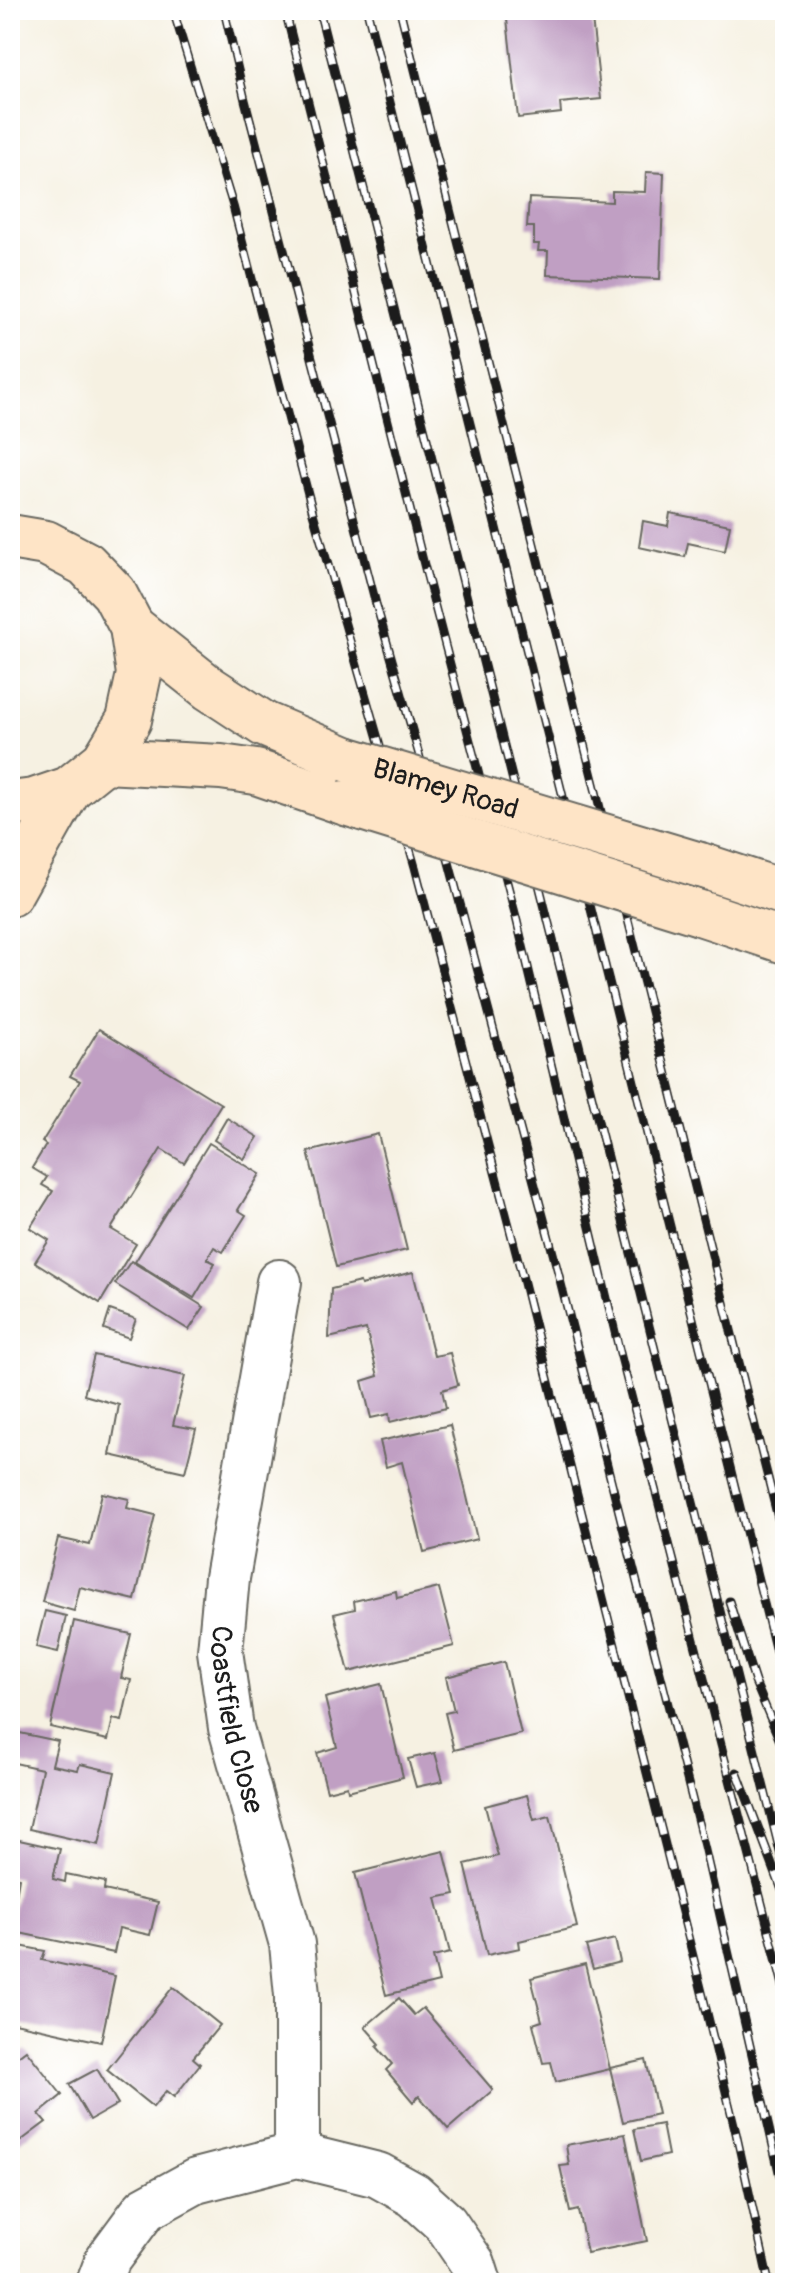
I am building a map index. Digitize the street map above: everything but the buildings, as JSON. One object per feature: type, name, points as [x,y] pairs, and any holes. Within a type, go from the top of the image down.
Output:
[{"type":"street","points":[[10,537],[46,543],[86,564],[114,593],[132,627],[139,674],[129,720],[104,761],[69,789],[34,801],[10,804]]},
{"type":"street","name":"Blamey Road","points":[[132,627],[209,688],[264,724],[346,759],[785,893]]},
{"type":"street","name":"Blamey Road","points":[[104,761],[208,766],[256,772],[785,941]]},
{"type":"street","points":[[10,894],[69,789]]},
{"type":"street","name":"Coastfield Close","points":[[279,1282],[227,1578],[220,1651],[231,1728],[292,1944],[297,1995],[297,2155]]},
{"type":"street","points":[[99,2283],[108,2259],[145,2209],[196,2181],[297,2155],[378,2175],[414,2195],[445,2223],[473,2264],[479,2283]]},
{"type":"railway","points":[[173,10],[233,206],[313,513],[415,867],[523,1279],[700,1984],[769,2283]]},
{"type":"railway","points":[[224,10],[376,604],[438,821],[558,1272],[704,1846],[785,2198]]},
{"type":"railway","points":[[285,10],[516,917],[620,1353],[785,1993]]},
{"type":"railway","points":[[319,10],[785,1872]]},
{"type":"railway","points":[[367,10],[785,1688]]},
{"type":"railway","points":[[400,10],[785,1546]]},
{"type":"railway","points":[[729,1601],[755,1682],[785,1753]]},
{"type":"railway","points":[[737,1772],[785,1898]]}]
